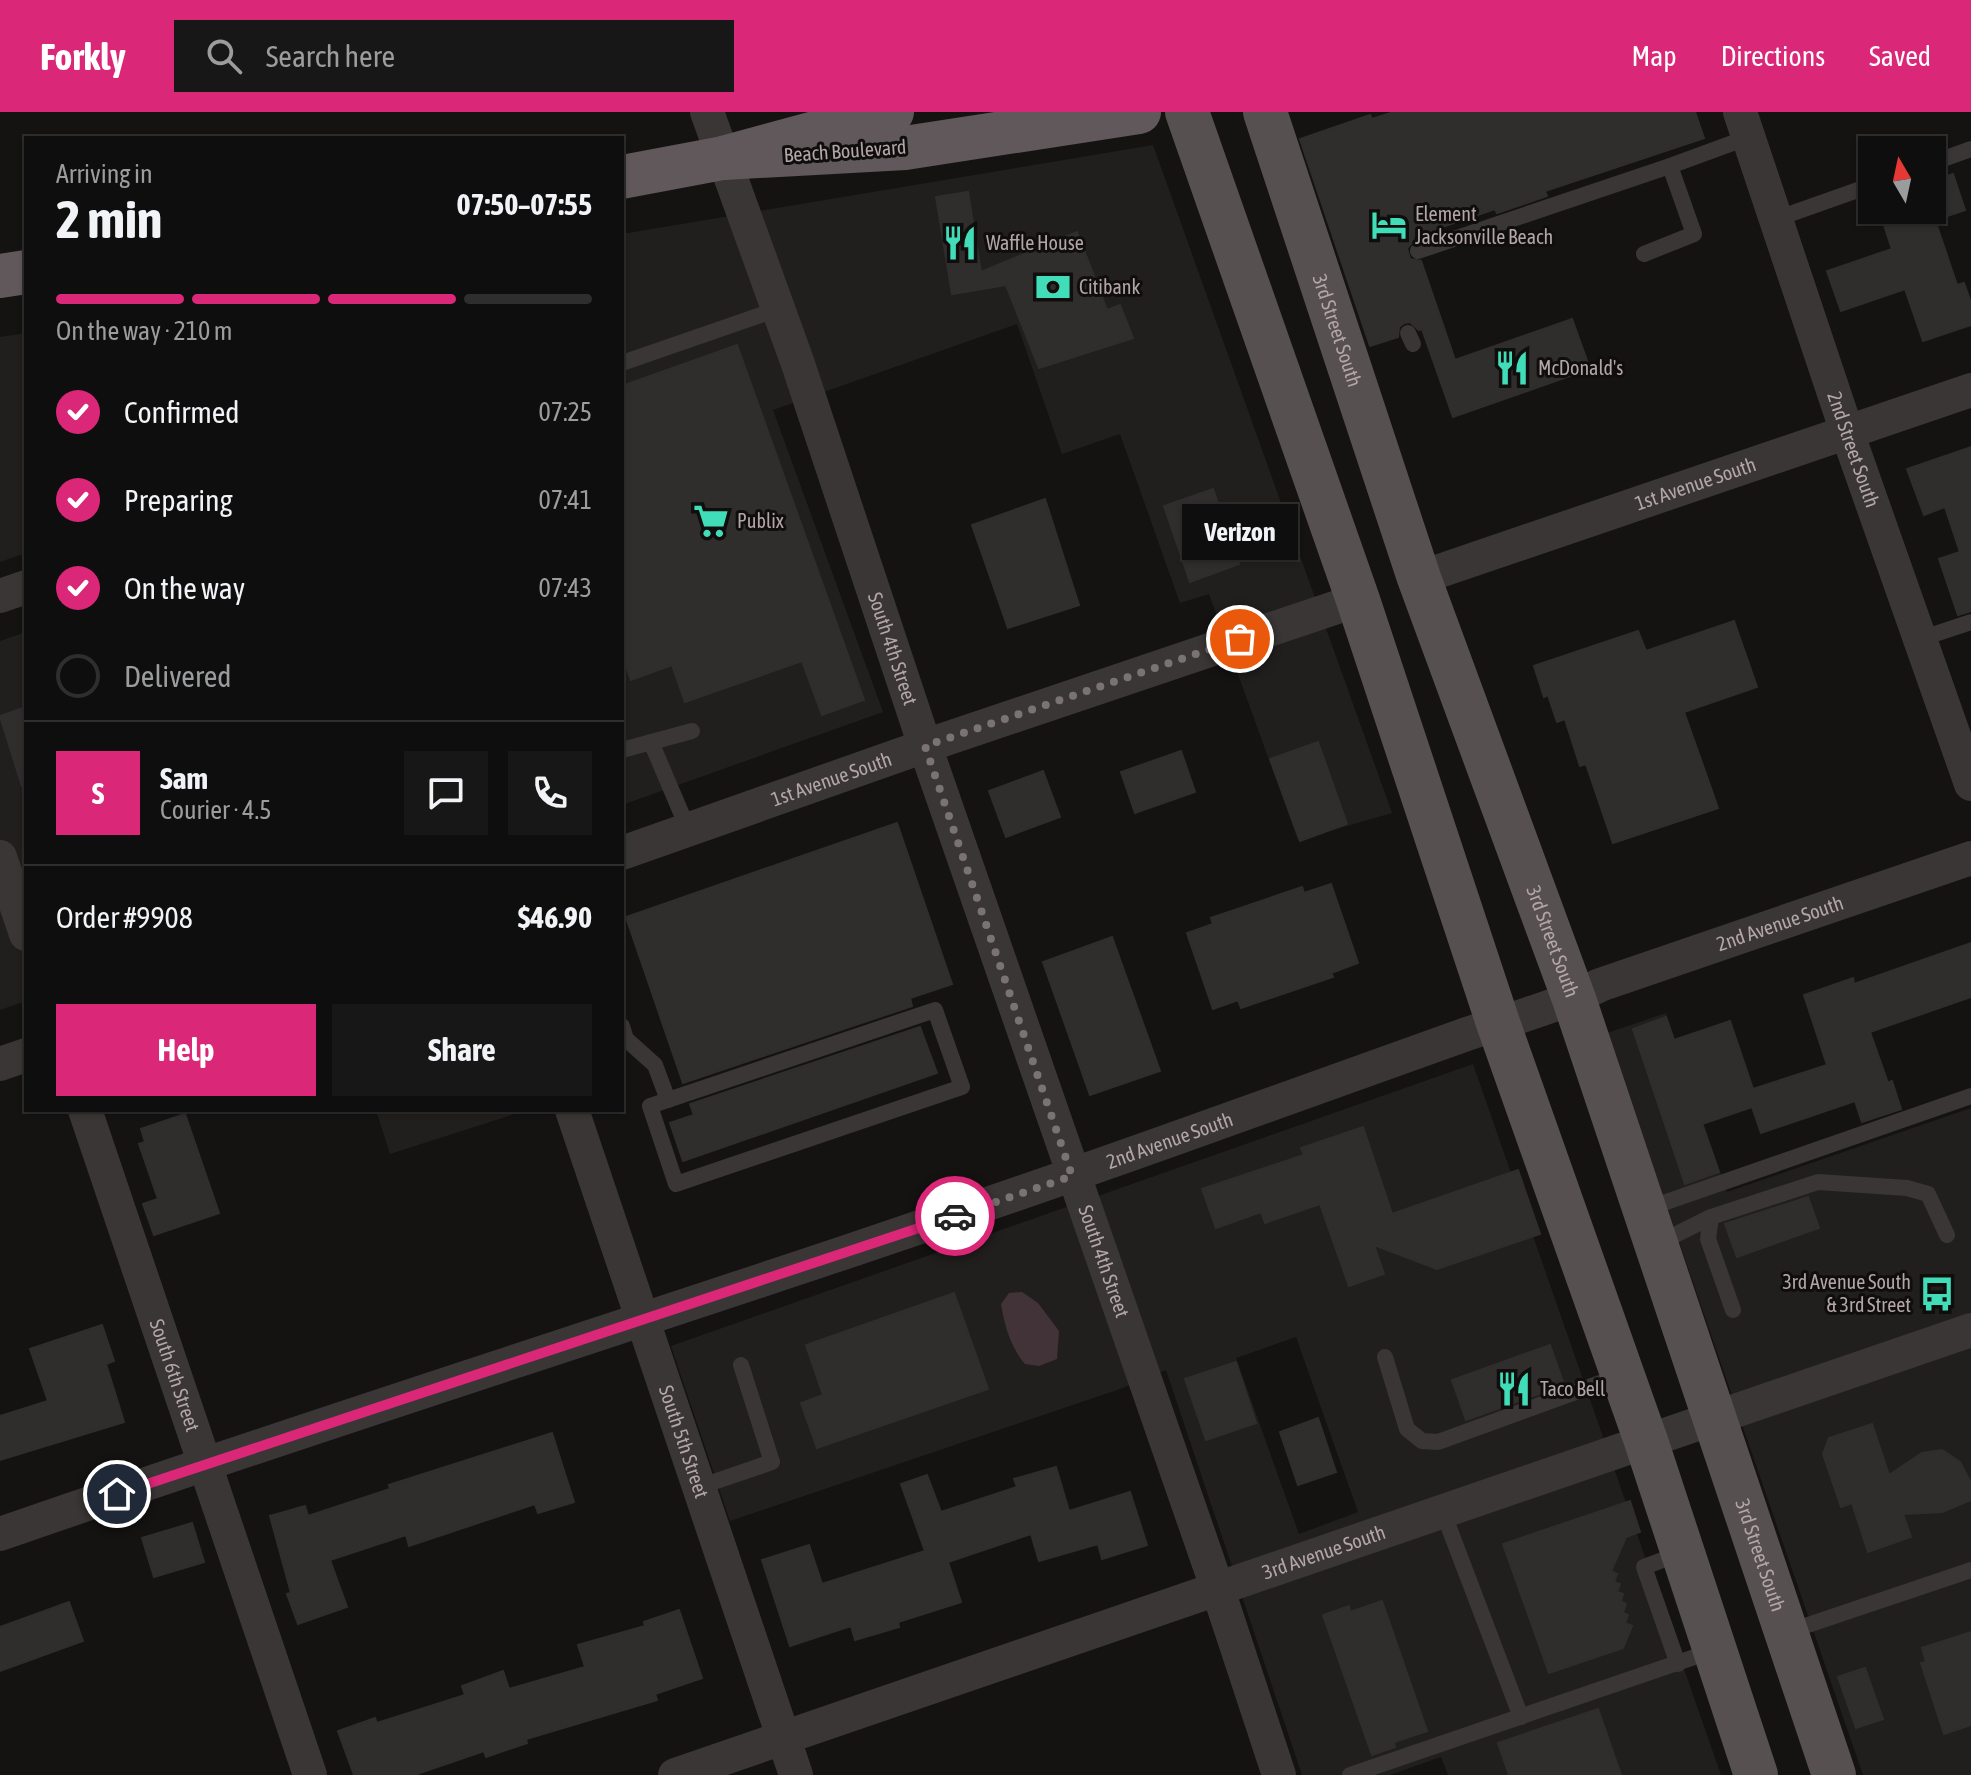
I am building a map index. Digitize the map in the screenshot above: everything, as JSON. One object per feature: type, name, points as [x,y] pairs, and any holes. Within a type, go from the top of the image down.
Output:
[{"type":"highway","name":"Beach Boulevard","points":[[723,158],[892,112]]},
{"type":"highway","name":"Beach Boulevard","points":[[723,158],[905,148],[1139,112]]},
{"type":"highway","points":[[624,177],[723,158]]},
{"type":"highway","points":[[0,276],[24,272]]},
{"type":"main road","points":[[1187,112],[1358,600],[1498,1023],[1646,1441],[1682,1552],[1696,1657],[1756,1775]]},
{"type":"main road","name":"3rd Street South","points":[[1265,112],[1419,578],[1574,999],[1834,1775]]},
{"type":"street","name":"South 4th Street","points":[[707,112],[778,309],[1279,1775]]},
{"type":"street","name":"2nd Street South","points":[[1744,124],[1847,432],[1971,784]]},
{"type":"street","name":"1st Avenue South","points":[[1419,578],[1971,390]]},
{"type":"street","points":[[0,596],[24,588]]},
{"type":"street","name":"1st Avenue South","points":[[624,852],[925,746],[1358,600]]},
{"type":"street","points":[[0,857],[24,928]]},
{"type":"street","name":"2nd Avenue South","points":[[0,1534],[204,1463],[1072,1176],[1498,1023],[1574,999],[1600,985],[1971,858]]},
{"type":"street","points":[[0,1064],[24,1056]]},
{"type":"street","name":"South 6th Street","points":[[86,1112],[310,1775]]},
{"type":"street","name":"South 5th Street","points":[[573,1112],[796,1775]]},
{"type":"street","name":"3rd Avenue South","points":[[675,1775],[1971,1330]]},
{"type":"lane","points":[[1418,251],[1670,166],[1744,124]]},
{"type":"lane","points":[[1946,158],[1971,149]]},
{"type":"lane","points":[[1644,254],[1694,234],[1670,166]]},
{"type":"lane","points":[[1776,219],[1858,190]]},
{"type":"lane","points":[[624,362],[778,309]]},
{"type":"lane","points":[[1920,639],[1971,622]]},
{"type":"lane","points":[[624,749],[692,731]]},
{"type":"lane","points":[[651,742],[688,829]]},
{"type":"lane","points":[[935,1010],[962,1087],[676,1184],[650,1106],[668,1100],[935,1010]]},
{"type":"lane","points":[[624,1032],[626,1039],[655,1065],[668,1100]]},
{"type":"lane","points":[[1651,1227],[1971,1096]]},
{"type":"lane","points":[[1651,1227],[1711,1217],[1818,1182],[1907,1188],[1928,1194],[1947,1235]]},
{"type":"lane","points":[[1711,1217],[1708,1239],[1733,1310]]},
{"type":"lane","points":[[1385,1357],[1407,1429],[1422,1441],[1438,1442],[1623,1375]]},
{"type":"lane","points":[[699,1487],[772,1462],[741,1365]]},
{"type":"lane","points":[[1443,1512],[1521,1717]]},
{"type":"lane","points":[[1786,1632],[1971,1570]]},
{"type":"lane","points":[[1350,1775],[1696,1657]]},
{"type":"shaded area","points":[[1153,145],[1392,813],[1298,840],[1209,594],[1180,603],[1120,434],[1062,454],[1017,324],[773,410],[883,712],[624,804],[624,234]]},
{"type":"shaded area","points":[[24,333],[24,554],[0,562],[0,337]]},
{"type":"shaded area","points":[[24,633],[24,1002],[0,1010],[0,641]]},
{"type":"shaded area","points":[[1666,1013],[1727,1192],[1971,1108],[1971,1775],[1863,1775],[1607,1033]]},
{"type":"shaded area","points":[[1473,1064],[1721,1775],[1448,1775],[1441,1757],[1390,1775],[1302,1775],[1166,1370],[1120,1389],[730,1521],[671,1346]],"holes":[[[1296,1337],[1358,1512],[1299,1534],[1236,1358]]]},
{"type":"shaded area","points":[[377,1112],[521,1112],[390,1154]]},
{"type":"shaded area","points":[[1022,1292],[1038,1303],[1059,1331],[1057,1359],[1039,1366],[1025,1364],[1012,1343],[1004,1321],[1001,1304],[1009,1293]]},
{"type":"building","name":"Element Jacksonville Beach","points":[[1394,112],[1695,112],[1704,138],[1545,191],[1547,196],[1497,213],[1495,209],[1413,237],[1414,241],[1407,248],[1410,259],[1421,261],[1455,360],[1572,319],[1590,369],[1453,417],[1422,329],[1410,322],[1404,323],[1399,327],[1398,337],[1370,346],[1300,139],[1370,115],[1372,119]]},
{"type":"building","points":[[1953,174],[1965,210],[1946,216],[1946,176]]},
{"type":"building","points":[[968,192],[981,272],[1077,232],[1107,310],[1120,305],[1133,338],[1039,368],[1006,285],[952,294],[936,197]]},
{"type":"building","points":[[1884,224],[1936,224],[1957,285],[1964,283],[1971,303],[1971,325],[1923,341],[1905,289],[1841,311],[1827,271],[1892,249]]},
{"type":"building","name":"Publix","points":[[737,345],[864,700],[822,715],[802,661],[685,702],[672,665],[631,680],[624,661],[624,385]]},
{"type":"building","points":[[1971,447],[1971,611],[1958,615],[1939,559],[1960,552],[1945,507],[1924,515],[1907,469]]},
{"type":"building","points":[[1213,489],[1239,564],[1190,582],[1164,506]]},
{"type":"building","points":[[1045,499],[1079,605],[1008,628],[972,525]]},
{"type":"building","points":[[1734,621],[1757,687],[1684,712],[1718,808],[1613,843],[1586,764],[1580,766],[1565,719],[1557,722],[1548,695],[1544,697],[1534,666],[1638,631],[1646,651]]},
{"type":"building","points":[[24,708],[24,786],[22,786],[0,716]]},
{"type":"building","points":[[1318,742],[1347,824],[1300,841],[1270,759]]},
{"type":"building","points":[[1181,751],[1195,792],[1135,813],[1121,772]]},
{"type":"building","points":[[1043,771],[1060,817],[1006,837],[989,791]]},
{"type":"building","points":[[897,823],[952,984],[910,998],[912,1006],[683,1083],[626,917]]},
{"type":"building","points":[[1331,884],[1358,963],[1331,973],[1333,977],[1241,1008],[1238,1000],[1213,1009],[1187,933],[1213,924],[1211,918],[1302,887],[1304,893]]},
{"type":"building","points":[[1112,937],[1160,1071],[1090,1095],[1043,962]]},
{"type":"building","points":[[1971,943],[1971,997],[1870,1032],[1901,1109],[1862,1122],[1855,1101],[1761,1133],[1752,1107],[1702,1124],[1719,1172],[1685,1184],[1633,1029],[1666,1017],[1674,1040],[1730,1021],[1753,1089],[1827,1065],[1804,995],[1853,978],[1854,984]]},
{"type":"building","points":[[920,1027],[937,1073],[683,1161],[670,1123],[694,1115],[690,1104]]},
{"type":"building","points":[[185,1114],[219,1213],[154,1235],[143,1204],[158,1199],[139,1144],[145,1142],[141,1129]]},
{"type":"building","points":[[1363,1127],[1392,1214],[1518,1170],[1540,1234],[1437,1269],[1374,1245],[1384,1274],[1349,1286],[1320,1204],[1265,1223],[1261,1212],[1216,1228],[1202,1189],[1304,1155],[1301,1148]]},
{"type":"building","points":[[1808,1197],[1819,1228],[1737,1257],[1725,1224]]},
{"type":"building","points":[[954,1293],[988,1389],[817,1448],[801,1403],[823,1395],[806,1345]]},
{"type":"building","points":[[102,1325],[114,1361],[106,1364],[124,1422],[0,1460],[0,1416],[48,1401],[30,1349]]},
{"type":"building","points":[[1550,1345],[1564,1385],[1466,1420],[1452,1380]]},
{"type":"building","points":[[1236,1362],[1256,1423],[1206,1440],[1185,1379]]},
{"type":"building","points":[[1318,1418],[1336,1472],[1298,1485],[1280,1432]]},
{"type":"building","points":[[1872,1424],[1889,1475],[1922,1453],[1942,1450],[1960,1462],[1971,1483],[1971,1500],[1942,1512],[1903,1514],[1911,1537],[1868,1552],[1852,1503],[1841,1507],[1823,1454],[1829,1438]]},
{"type":"building","points":[[552,1433],[574,1502],[538,1513],[535,1504],[409,1546],[406,1535],[330,1560],[347,1607],[298,1624],[287,1594],[291,1593],[270,1516],[305,1506],[308,1516],[390,1489],[389,1485]]},
{"type":"building","points":[[1056,1467],[1069,1511],[1130,1492],[1147,1545],[1102,1559],[1098,1544],[1039,1561],[1031,1534],[948,1562],[961,1602],[898,1622],[899,1627],[855,1640],[851,1626],[790,1646],[762,1560],[809,1545],[822,1584],[925,1551],[901,1484],[927,1475],[941,1512],[1017,1487],[1014,1479]]},
{"type":"building","points":[[1630,1501],[1640,1532],[1626,1537],[1611,1571],[1617,1574],[1614,1582],[1620,1584],[1617,1592],[1623,1594],[1621,1601],[1626,1604],[1623,1613],[1628,1615],[1625,1623],[1632,1626],[1623,1648],[1549,1673],[1503,1544]]},
{"type":"building","points":[[192,1523],[204,1562],[154,1577],[142,1538]]},
{"type":"building","points":[[1382,1601],[1427,1731],[1394,1742],[1395,1747],[1372,1755],[1323,1615],[1349,1606],[1350,1612]]},
{"type":"building","points":[[69,1602],[83,1641],[0,1671],[0,1627]]},
{"type":"building","points":[[679,1610],[702,1678],[655,1694],[657,1700],[526,1739],[527,1743],[486,1757],[484,1751],[414,1775],[354,1775],[338,1731],[375,1718],[377,1723],[465,1695],[462,1686],[503,1671],[509,1689],[585,1667],[578,1645],[645,1626],[644,1622]]},
{"type":"building","points":[[1971,1632],[1971,1725],[1944,1734],[1921,1663],[1926,1662],[1922,1648]]},
{"type":"building","points":[[1865,1668],[1883,1719],[1856,1728],[1838,1677]]},
{"type":"building","points":[[1598,1709],[1621,1775],[1509,1775],[1498,1743]]},
{"type":"way so far","points":[[955,1216],[1072,1176],[925,746],[1240,639]]},
{"type":"place","name":"Element Jacksonville Beach","points":[[1389,225]]},
{"type":"place","name":"Waffle House","points":[[960,243]]},
{"type":"place","name":"Citibank","points":[[1053,287]]},
{"type":"place","name":"McDonald's","points":[[1512,368]]},
{"type":"place","name":"Publix","points":[[711,521]]},
{"type":"place","name":"Verizon","points":[[1240,639]]},
{"type":"place","name":"3rd Avenue South & 3rd Street","points":[[1937,1294]]},
{"type":"place","name":"Taco Bell","points":[[1514,1389]]},
{"type":"route","points":[[117,1494],[955,1216]]}]
